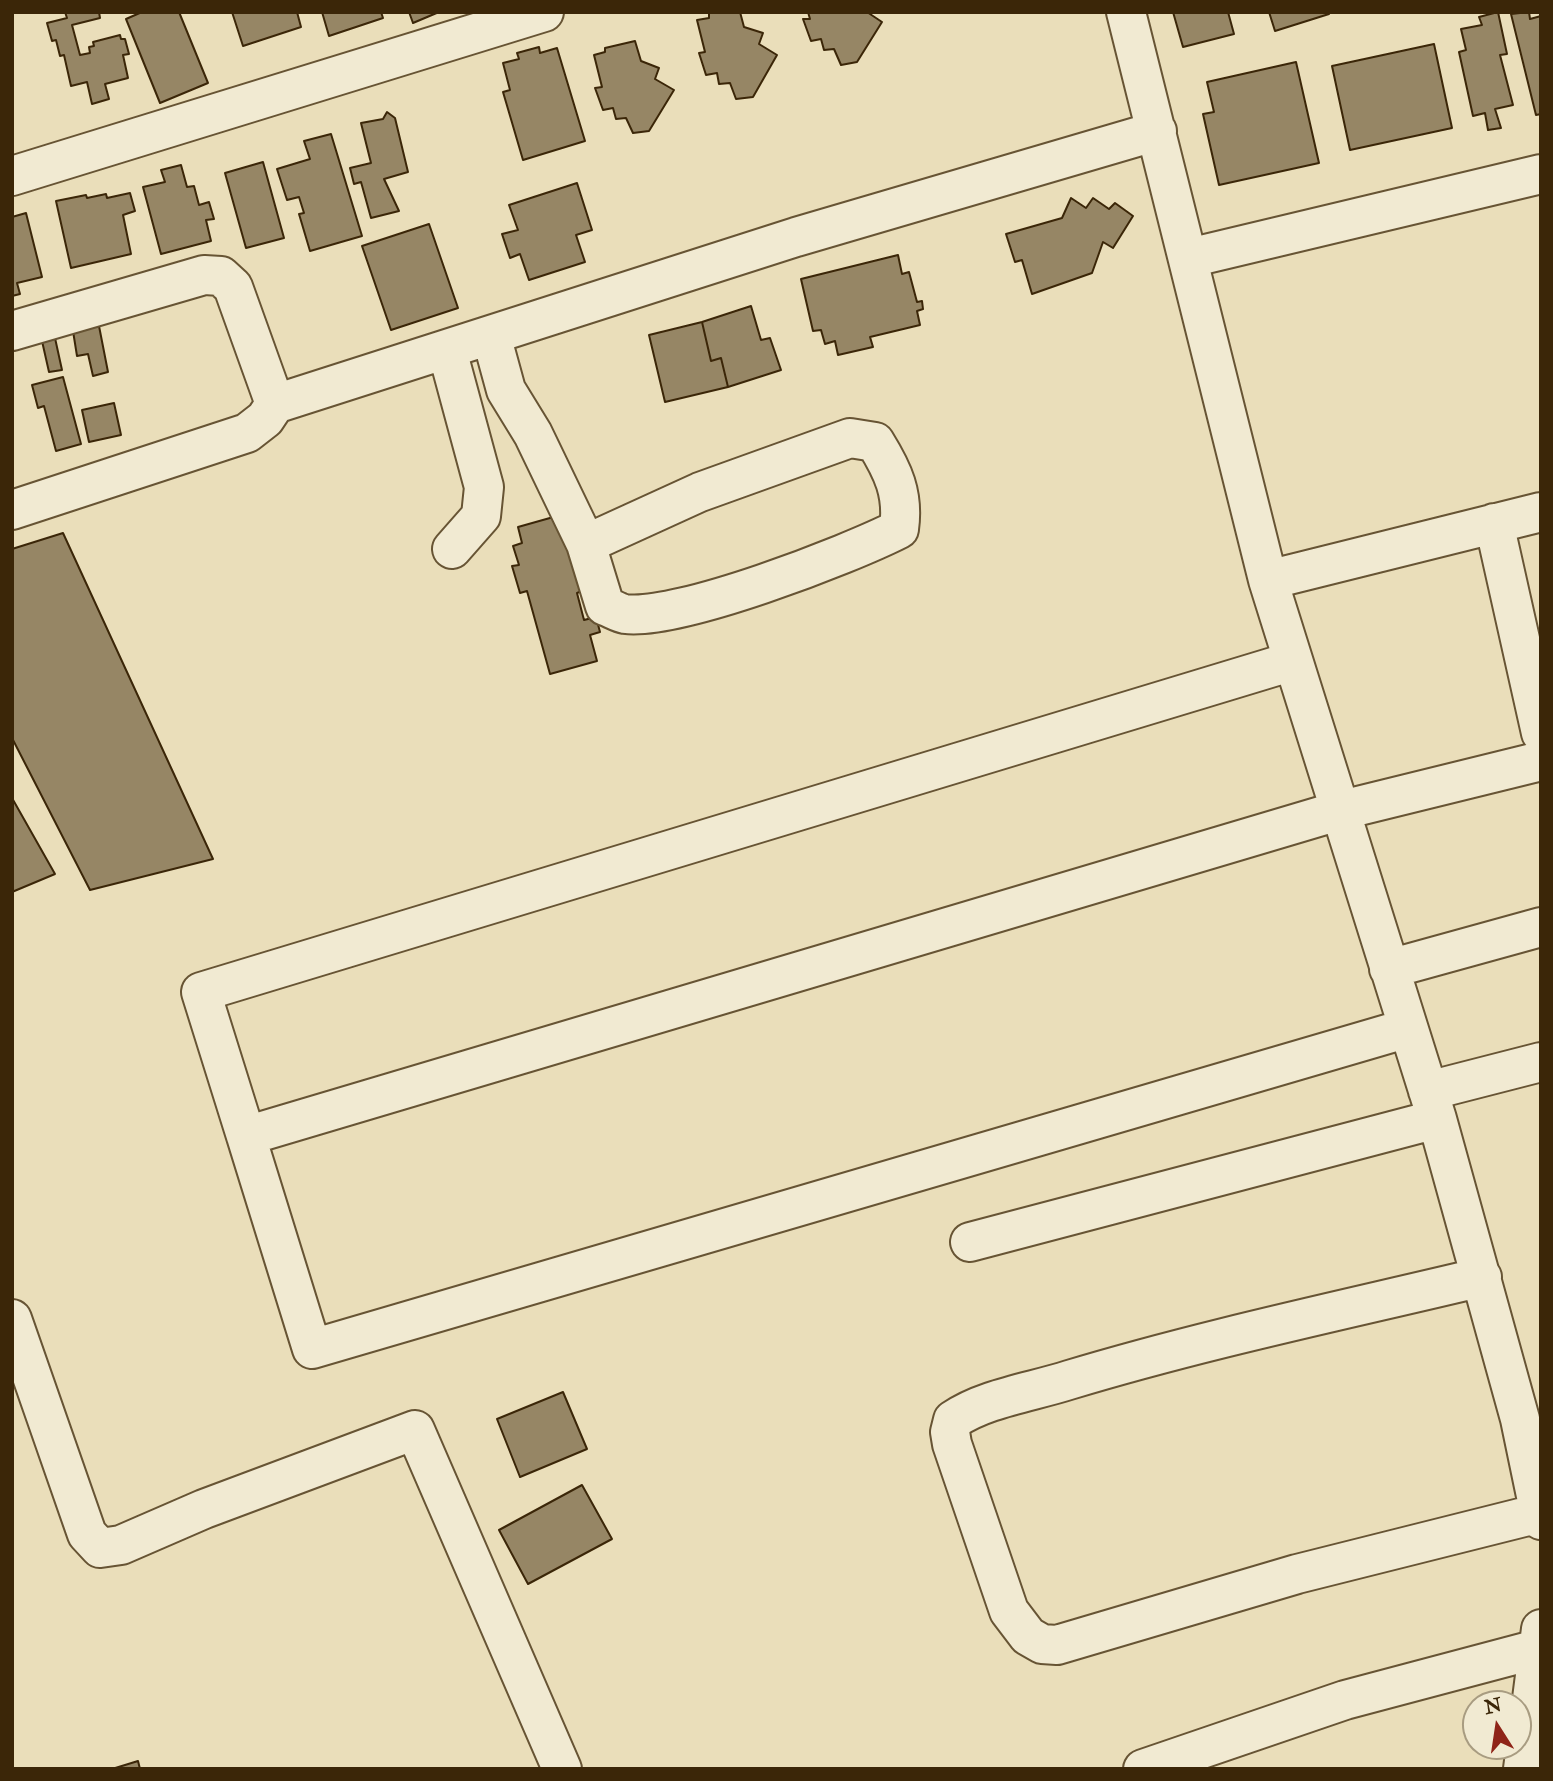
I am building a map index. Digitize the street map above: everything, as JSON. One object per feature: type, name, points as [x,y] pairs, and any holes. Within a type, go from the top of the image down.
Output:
[{"type":"street","points":[[12,176],[544,12]]},
{"type":"street","points":[[1126,12],[1268,580],[1338,811],[1433,1105],[1482,1277],[1520,1419],[1540,1516],[1297,1574],[1057,1645],[1042,1644],[1028,1636],[1009,1611],[952,1444],[950,1432],[953,1420],[980,1408],[1110,1368],[1256,1329],[1482,1277]]},
{"type":"street","points":[[12,510],[247,433],[265,419],[275,404],[796,237],[1157,131]]},
{"type":"street","points":[[1189,258],[1541,174]]},
{"type":"street","points":[[12,331],[204,275],[221,276],[233,287],[275,404]]},
{"type":"street","points":[[491,335],[506,390],[533,434],[586,544],[605,606],[624,614],[663,611],[705,601],[860,548],[899,528],[902,506],[890,466],[875,442],[850,438],[700,492],[586,544]]},
{"type":"street","points":[[447,350],[485,487],[481,516],[452,549]]},
{"type":"street","points":[[1268,580],[1541,512]]},
{"type":"street","points":[[1494,523],[1541,733]]},
{"type":"street","points":[[1293,661],[201,992],[312,1349],[1408,1028]]},
{"type":"street","points":[[246,1136],[1338,811],[1541,761]]},
{"type":"street","points":[[1389,969],[1541,927]]},
{"type":"street","points":[[970,1242],[1433,1105],[1541,1062]]},
{"type":"street","points":[[12,1320],[87,1534],[100,1548],[121,1545],[204,1509],[415,1430],[562,1769]]},
{"type":"street","points":[[1151,1768],[1345,1700],[1539,1639],[1523,1769]]},
{"type":"building","points":[[65,12],[99,12],[100,18],[72,25],[80,55],[90,53],[89,47],[94,46],[93,42],[120,35],[121,39],[125,39],[129,54],[123,55],[128,78],[105,84],[109,99],[92,104],[87,82],[71,86],[64,55],[60,56],[56,40],[52,41],[47,23],[67,18]]},
{"type":"building","points":[[142,12],[179,12],[208,83],[160,103],[126,19]]},
{"type":"building","points":[[232,12],[297,12],[301,27],[243,46]]},
{"type":"building","points":[[322,12],[381,12],[383,18],[329,36]]},
{"type":"building","points":[[409,12],[439,12],[413,23]]},
{"type":"building","points":[[714,12],[740,12],[744,27],[763,33],[759,44],[777,55],[753,97],[736,99],[730,83],[719,84],[717,73],[706,75],[699,53],[705,52],[697,20],[709,18],[709,13]]},
{"type":"building","points":[[808,12],[867,12],[882,22],[857,62],[841,65],[834,49],[824,50],[821,39],[811,41],[803,19],[810,19]]},
{"type":"building","points":[[1173,12],[1228,12],[1234,34],[1183,47]]},
{"type":"building","points":[[1269,12],[1328,12],[1329,14],[1275,31]]},
{"type":"building","points":[[1498,12],[1507,54],[1500,55],[1513,105],[1495,109],[1501,128],[1488,130],[1485,113],[1473,116],[1459,52],[1466,50],[1461,29],[1482,25],[1479,17]]},
{"type":"building","points":[[1529,12],[1530,19],[1541,16],[1541,114],[1536,115],[1511,14]]},
{"type":"building","points":[[635,41],[641,61],[659,68],[655,79],[674,90],[649,131],[633,133],[626,118],[616,119],[613,108],[603,110],[595,88],[602,87],[594,55],[605,52],[605,48]]},
{"type":"building","points":[[1434,44],[1452,128],[1350,150],[1332,66]]},
{"type":"building","points":[[539,47],[540,53],[557,48],[585,141],[523,160],[503,92],[510,90],[503,63],[519,59],[517,53]]},
{"type":"building","points":[[1296,62],[1319,163],[1219,185],[1203,114],[1214,112],[1207,82]]},
{"type":"building","points":[[387,112],[395,118],[408,172],[384,179],[399,211],[371,218],[361,182],[354,184],[350,168],[371,163],[361,123],[383,119]]},
{"type":"building","points":[[331,134],[362,236],[310,251],[299,214],[304,213],[299,197],[287,200],[277,169],[310,159],[304,141]]},
{"type":"building","points":[[263,162],[284,238],[246,248],[225,173]]},
{"type":"building","points":[[181,165],[187,187],[194,186],[199,205],[209,202],[214,219],[206,220],[211,241],[161,254],[143,187],[165,182],[161,170]]},
{"type":"building","points":[[577,183],[592,230],[576,235],[585,262],[529,280],[520,254],[510,258],[502,234],[518,230],[509,205]]},
{"type":"building","points":[[130,193],[135,211],[123,215],[131,254],[71,268],[56,201],[86,195],[87,198],[106,194],[107,198]]},
{"type":"building","points":[[1071,198],[1086,208],[1093,198],[1109,209],[1115,203],[1133,216],[1113,248],[1103,242],[1092,273],[1032,294],[1022,260],[1015,262],[1006,234],[1062,218]]},
{"type":"building","points":[[26,213],[42,277],[17,283],[20,294],[12,296],[12,217]]},
{"type":"building","points":[[429,224],[458,308],[391,330],[362,246]]},
{"type":"building","points":[[898,255],[902,274],[909,272],[917,302],[922,301],[923,309],[917,311],[920,325],[870,337],[873,347],[838,355],[835,341],[825,344],[821,330],[813,331],[801,279]]},
{"type":"building","points":[[751,306],[761,340],[770,338],[781,370],[728,387],[721,358],[711,361],[702,322]]},
{"type":"building","points":[[702,322],[711,361],[721,358],[728,387],[665,402],[649,335]]},
{"type":"building","points":[[99,326],[108,372],[93,376],[88,354],[77,356],[73,331]]},
{"type":"building","points":[[55,338],[62,370],[49,372],[42,341]]},
{"type":"building","points":[[63,377],[81,444],[56,451],[44,406],[38,408],[32,385]]},
{"type":"building","points":[[114,403],[121,435],[89,442],[82,410]]},
{"type":"building","points":[[557,516],[582,591],[577,593],[584,620],[596,617],[600,632],[590,635],[597,661],[550,674],[527,591],[520,593],[512,566],[519,565],[513,546],[522,543],[518,527]]},
{"type":"building","points":[[63,533],[213,859],[90,890],[12,738],[12,549]]},
{"type":"building","points":[[12,798],[55,874],[12,892]]},
{"type":"building","points":[[563,1392],[587,1449],[520,1477],[497,1419]]},
{"type":"building","points":[[582,1485],[612,1539],[528,1584],[499,1530]]},
{"type":"building","points":[[138,1761],[140,1769],[112,1769]]}]
